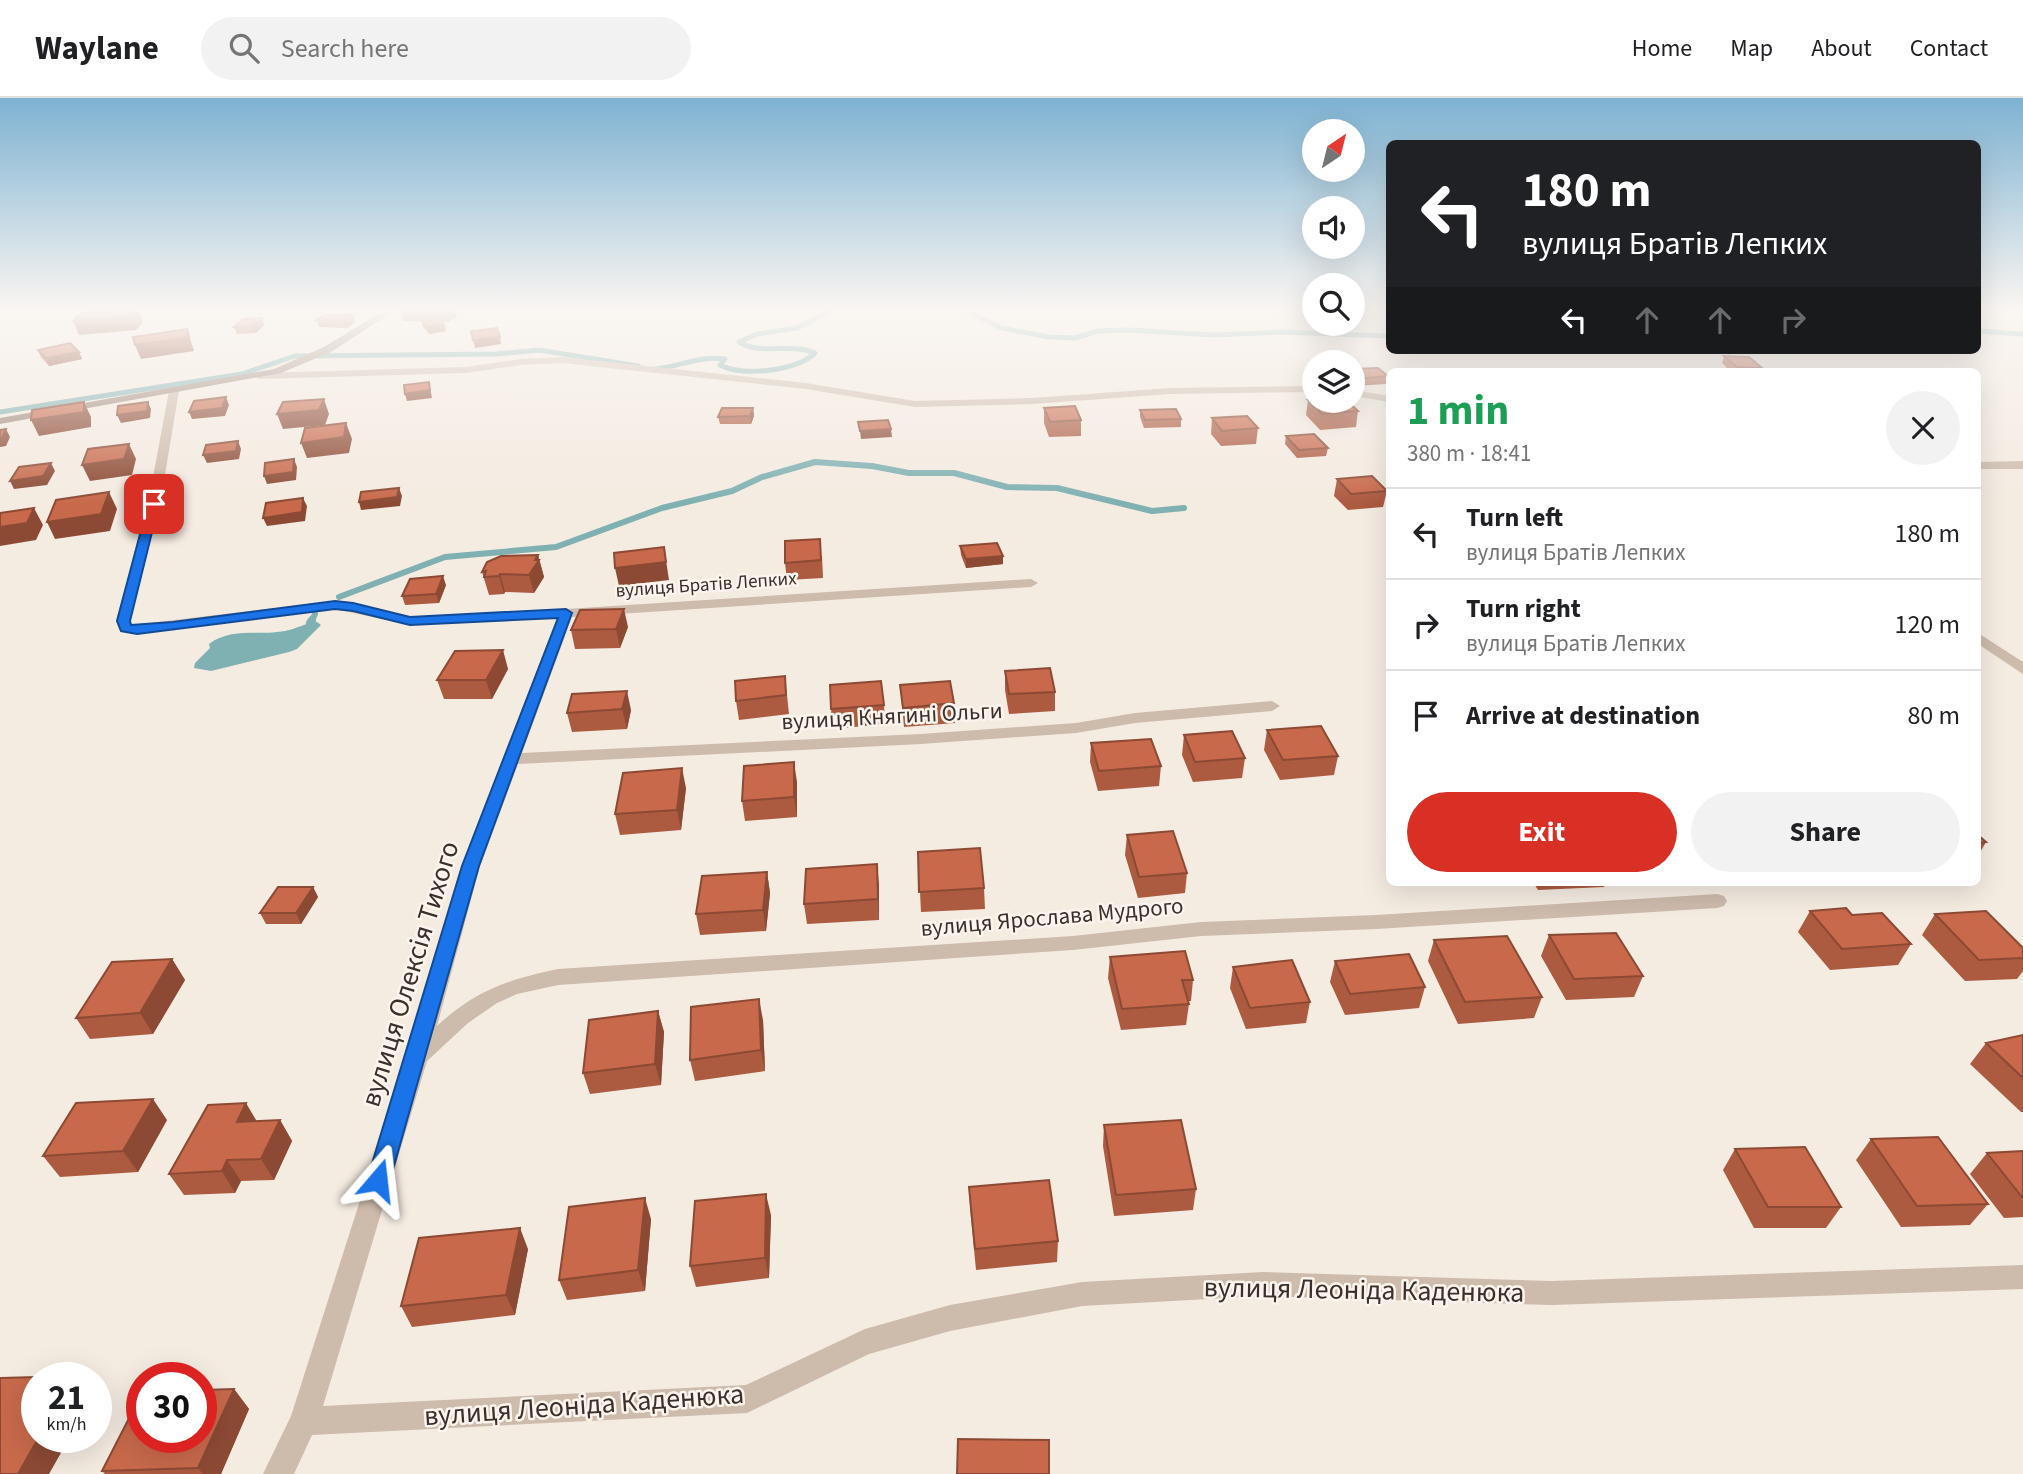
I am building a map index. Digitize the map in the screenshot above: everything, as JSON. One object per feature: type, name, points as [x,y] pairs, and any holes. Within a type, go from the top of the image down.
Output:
[{"type":"main road","points":[[0,421],[259,376]]},
{"type":"street","points":[[259,376],[286,375]]},
{"type":"street","points":[[705,375],[806,386],[915,404],[1021,401],[1170,391],[1302,388]]},
{"type":"street","name":"вулиця Братів Лепких","points":[[174,391],[154,504],[123,621],[126,628],[149,629],[335,605],[410,621],[1031,583]]},
{"type":"street","points":[[1365,395],[1386,398]]},
{"type":"street","points":[[1981,467],[2023,464]]},
{"type":"street","name":"вулиця Олексія Тихого","points":[[278,1474],[304,1421],[416,1057],[471,866],[566,613]]},
{"type":"street","points":[[1981,639],[2023,669]]},
{"type":"street","name":"вулиця Княгині Ольги","points":[[513,759],[921,739],[1076,728],[1135,718],[1272,706]]},
{"type":"street","name":"вулиця Ярослава Мудрого","points":[[416,1057],[469,1010],[491,996],[519,985],[558,976],[1073,943],[1201,929],[1376,922],[1717,901]]},
{"type":"street","name":"вулиця Леоніда Каденюка","points":[[304,1421],[747,1399],[865,1342],[950,1318],[1082,1294],[1263,1283],[1552,1293],[2023,1277]]},
{"type":"water","points":[[317,622],[321,625],[297,649],[289,652],[211,671],[194,668],[195,663],[210,648],[209,644],[218,639],[236,634],[285,631]]},
{"type":"building","points":[[1365,375],[1386,376],[1365,378]]},
{"type":"building","points":[[429,382],[430,390],[405,394],[404,385]]},
{"type":"building","points":[[226,397],[222,408],[189,412],[194,401]]},
{"type":"building","points":[[324,399],[319,410],[277,414],[283,402]]},
{"type":"building","points":[[84,402],[84,412],[31,420],[32,410]]},
{"type":"building","points":[[148,402],[147,411],[117,415],[118,406]]},
{"type":"building","points":[[1075,406],[1081,420],[1050,422],[1044,408]]},
{"type":"building","points":[[722,408],[753,408],[750,416],[718,417]]},
{"type":"building","points":[[1176,409],[1181,419],[1145,420],[1140,410]]},
{"type":"building","points":[[1247,416],[1258,428],[1222,431],[1212,418]]},
{"type":"building","points":[[888,420],[891,429],[860,431],[858,422]]},
{"type":"building","points":[[346,423],[344,437],[301,443],[305,428]]},
{"type":"building","points":[[6,429],[2,438],[0,438],[0,430]]},
{"type":"building","points":[[1314,434],[1328,448],[1299,450],[1286,436]]},
{"type":"building","points":[[238,441],[236,451],[203,455],[206,445]]},
{"type":"building","points":[[129,444],[124,459],[82,465],[88,449]]},
{"type":"building","points":[[294,459],[293,472],[264,476],[265,463]]},
{"type":"building","points":[[51,463],[43,476],[10,481],[19,467]]},
{"type":"building","points":[[1372,476],[1386,491],[1351,494],[1337,479]]},
{"type":"building","points":[[399,488],[397,497],[359,502],[361,492]]},
{"type":"building","points":[[109,492],[101,514],[47,522],[56,500]]},
{"type":"building","points":[[303,498],[302,512],[263,518],[266,503]]},
{"type":"building","points":[[34,508],[27,523],[0,527],[0,513]]},
{"type":"building","points":[[820,539],[821,560],[785,563],[785,541]]},
{"type":"building","points":[[997,543],[1003,556],[966,559],[960,546]]},
{"type":"building","points":[[664,547],[666,562],[615,568],[614,553]]},
{"type":"building","points":[[538,555],[535,560],[539,560],[529,575],[500,574],[484,577],[486,571],[482,572],[487,562],[501,556]]},
{"type":"building","points":[[443,576],[436,594],[402,596],[410,579]]},
{"type":"building","points":[[624,609],[616,629],[571,630],[580,610]]},
{"type":"building","points":[[503,650],[486,680],[437,680],[455,651]]},
{"type":"building","points":[[1050,668],[1055,692],[1009,694],[1005,671]]},
{"type":"building","points":[[785,676],[786,695],[736,701],[735,681]]},
{"type":"building","points":[[881,681],[884,705],[831,709],[830,685]]},
{"type":"building","points":[[950,681],[954,703],[903,708],[900,685]]},
{"type":"building","points":[[627,691],[622,709],[567,713],[572,694]]},
{"type":"building","points":[[1321,726],[1338,756],[1283,760],[1267,730]]},
{"type":"building","points":[[1232,731],[1245,758],[1195,762],[1184,735]]},
{"type":"building","points":[[1151,739],[1161,766],[1099,771],[1091,743]]},
{"type":"building","points":[[794,762],[794,797],[742,801],[744,766]]},
{"type":"building","points":[[682,768],[677,810],[615,814],[623,773]]},
{"type":"building","points":[[1173,831],[1187,873],[1139,877],[1127,835]]},
{"type":"building","points":[[980,848],[984,888],[919,892],[918,852]]},
{"type":"building","points":[[877,864],[878,899],[804,904],[806,869]]},
{"type":"building","points":[[767,872],[763,910],[696,914],[702,876]]},
{"type":"building","points":[[278,887],[313,887],[296,913],[260,913]]},
{"type":"building","points":[[1846,908],[1852,915],[1882,913],[1911,944],[1842,949],[1810,911]]},
{"type":"building","points":[[1986,911],[2023,948],[2023,958],[1979,960],[1935,914]]},
{"type":"building","points":[[1616,933],[1643,976],[1574,979],[1549,935]]},
{"type":"building","points":[[1507,936],[1542,997],[1465,1002],[1434,940]]},
{"type":"building","points":[[1185,951],[1193,980],[1182,980],[1189,1004],[1122,1009],[1110,957]]},
{"type":"building","points":[[1409,954],[1425,987],[1350,994],[1335,961]]},
{"type":"building","points":[[172,959],[140,1013],[76,1018],[112,962]]},
{"type":"building","points":[[1292,960],[1310,1002],[1250,1008],[1233,967]]},
{"type":"building","points":[[759,999],[761,1050],[690,1060],[691,1007]]},
{"type":"building","points":[[658,1011],[655,1064],[583,1073],[589,1020]]},
{"type":"building","points":[[2023,1035],[2023,1078],[1986,1043]]},
{"type":"building","points":[[153,1099],[123,1151],[43,1156],[76,1103]]},
{"type":"building","points":[[246,1103],[237,1122],[280,1120],[261,1159],[227,1160],[222,1171],[169,1174],[208,1105]]},
{"type":"building","points":[[1181,1120],[1196,1189],[1116,1195],[1104,1125]]},
{"type":"building","points":[[1938,1137],[1988,1204],[1917,1206],[1871,1139]]},
{"type":"building","points":[[1805,1147],[1841,1207],[1768,1207],[1735,1149]]},
{"type":"building","points":[[2023,1151],[2023,1197],[2022,1197],[1987,1153]]},
{"type":"building","points":[[1049,1180],[1058,1241],[975,1249],[969,1187]]},
{"type":"building","points":[[766,1194],[765,1258],[690,1266],[695,1201]]},
{"type":"building","points":[[645,1198],[638,1270],[559,1280],[569,1207]]},
{"type":"building","points":[[520,1228],[506,1295],[401,1306],[419,1238]]},
{"type":"building","points":[[21,1377],[21,1453],[30,1453],[18,1474],[0,1474],[0,1378]]},
{"type":"building","points":[[234,1389],[217,1426],[217,1390]]},
{"type":"building","points":[[126,1424],[126,1453],[205,1453],[198,1468],[102,1471]]},
{"type":"building","points":[[958,1439],[1049,1440],[1049,1474],[957,1474]]},
{"type":"waterway","points":[[0,412],[234,375]]},
{"type":"waterway","points":[[339,597],[445,557],[556,547],[662,508],[732,491],[762,477],[815,462],[872,466],[909,473],[954,473],[1007,487],[1057,488],[1152,511],[1184,508]]},
{"type":"waterway","points":[[312,620],[315,614]]},
{"type":"route","points":[[154,504],[123,621],[126,628],[137,630],[335,605],[410,621],[566,613],[471,866],[378,1180]]}]
